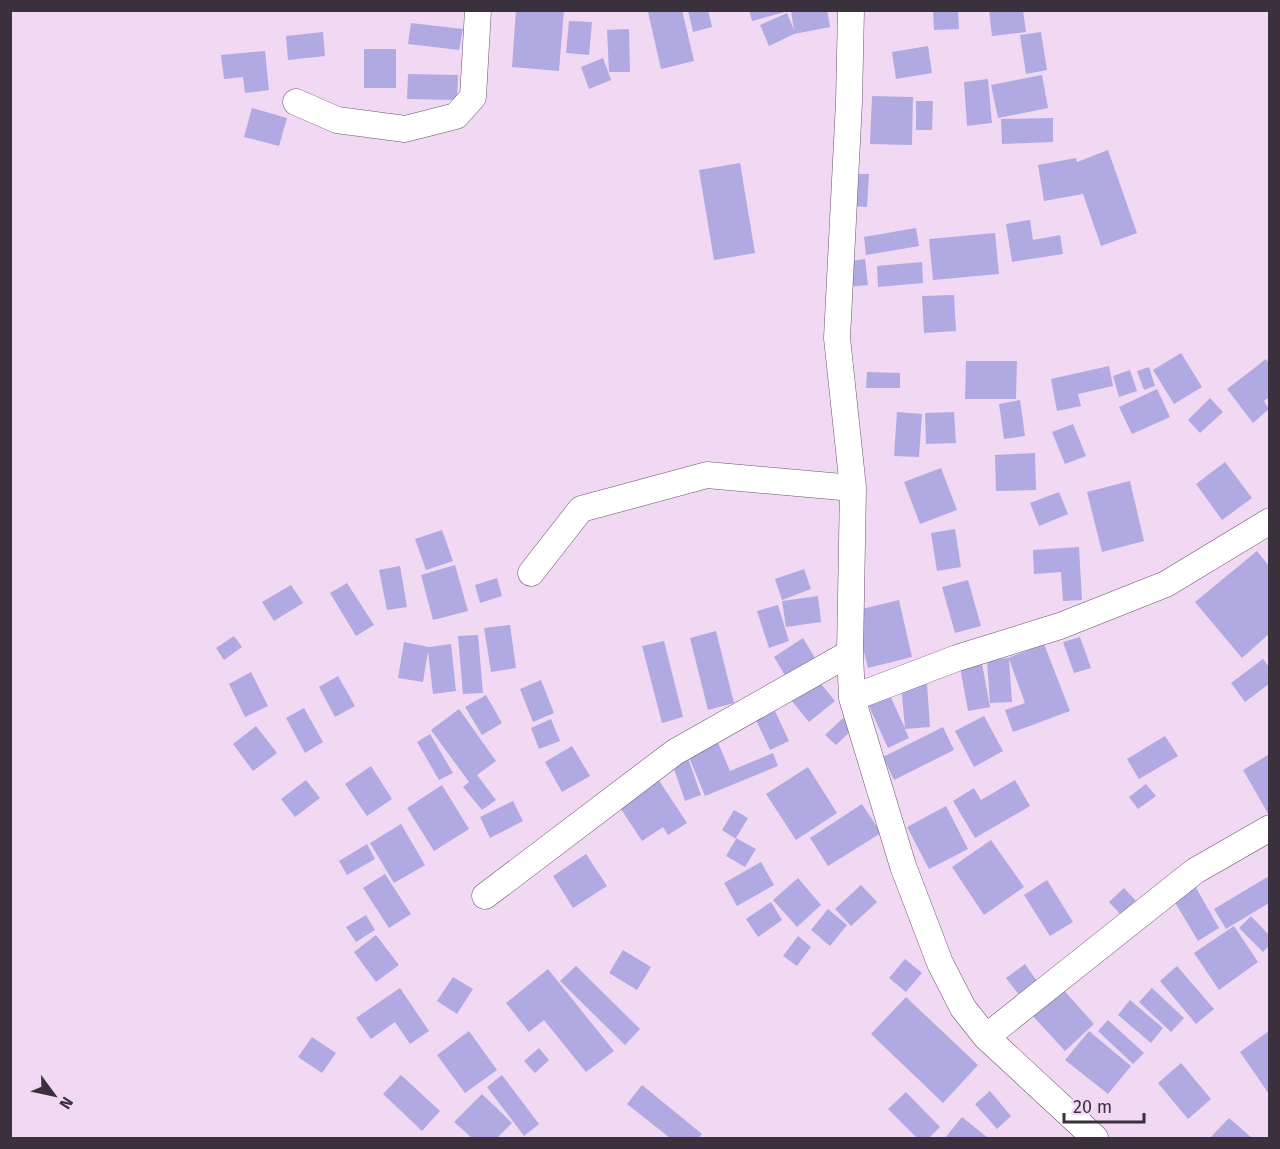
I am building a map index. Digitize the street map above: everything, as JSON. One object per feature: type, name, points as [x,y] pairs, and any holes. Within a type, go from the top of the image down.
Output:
[{"type":"street","points":[[296,102],[338,120],[405,129],[456,116],[473,97],[478,10]]},
{"type":"street","points":[[851,10],[849,102],[837,338],[853,488],[850,653],[852,698],[903,866],[940,963],[963,1008],[986,1037],[1095,1138]]},
{"type":"street","points":[[531,573],[581,509],[707,475],[853,488]]},
{"type":"street","points":[[852,698],[957,658],[1060,626],[1166,584],[1269,520]]},
{"type":"street","points":[[485,896],[675,752],[850,653]]},
{"type":"street","points":[[986,1037],[1195,871],[1269,828]]},
{"type":"building","points":[[516,10],[564,10],[559,71],[512,67]]},
{"type":"building","points":[[682,10],[694,61],[661,69],[648,12]]},
{"type":"building","points":[[688,10],[708,10],[712,27],[693,32]]},
{"type":"building","points":[[749,10],[789,10],[789,11],[752,21]]},
{"type":"building","points":[[827,10],[830,27],[794,34],[769,46],[760,25],[787,13],[794,30],[791,11]]},
{"type":"building","points":[[933,10],[958,10],[959,29],[934,30]]},
{"type":"building","points":[[989,10],[1023,10],[1026,32],[992,36]]},
{"type":"building","points":[[569,21],[592,22],[589,55],[566,53]]},
{"type":"building","points":[[411,23],[463,29],[459,50],[408,44]]},
{"type":"building","points":[[629,29],[630,72],[609,72],[607,30]]},
{"type":"building","points":[[323,32],[325,56],[288,60],[286,36]]},
{"type":"building","points":[[1041,32],[1047,70],[1026,74],[1020,35]]},
{"type":"building","points":[[928,46],[932,73],[896,79],[892,52]]},
{"type":"building","points":[[364,49],[396,49],[396,88],[364,88]]},
{"type":"building","points":[[265,51],[269,90],[245,93],[243,77],[224,79],[221,55]]},
{"type":"building","points":[[603,58],[611,80],[589,89],[581,67]]},
{"type":"building","points":[[408,74],[458,75],[457,100],[407,99]]},
{"type":"building","points":[[1042,75],[1048,108],[998,118],[991,85]]},
{"type":"building","points":[[988,79],[992,123],[967,126],[964,82]]},
{"type":"building","points":[[872,96],[913,97],[912,145],[870,144]]},
{"type":"building","points":[[916,101],[933,101],[932,130],[916,130]]},
{"type":"building","points":[[252,108],[287,118],[279,146],[244,137]]},
{"type":"building","points":[[1053,118],[1053,142],[1002,144],[1001,119]]},
{"type":"building","points":[[1108,150],[1137,233],[1101,246],[1083,194],[1044,201],[1038,165],[1076,158],[1077,162]]},
{"type":"building","points":[[740,163],[755,253],[714,260],[699,170]]},
{"type":"building","points":[[850,174],[869,174],[867,207],[849,206]]},
{"type":"building","points":[[1030,220],[1033,240],[1060,235],[1063,254],[1012,262],[1006,224]]},
{"type":"building","points":[[916,228],[919,246],[866,255],[864,237]]},
{"type":"building","points":[[995,233],[999,274],[933,280],[929,239]]},
{"type":"building","points":[[865,259],[868,285],[847,287],[844,262]]},
{"type":"building","points":[[922,262],[923,283],[878,287],[877,266]]},
{"type":"building","points":[[954,295],[956,331],[924,333],[922,296]]},
{"type":"building","points":[[1181,353],[1202,387],[1174,404],[1153,370]]},
{"type":"building","points":[[1266,359],[1269,364],[1269,397],[1264,401],[1269,409],[1253,423],[1227,389]]},
{"type":"building","points":[[966,361],[1017,361],[1016,399],[965,399]]},
{"type":"building","points":[[1109,366],[1113,386],[1078,394],[1081,406],[1057,411],[1051,379]]},
{"type":"building","points":[[1149,367],[1155,386],[1144,390],[1137,371]]},
{"type":"building","points":[[1130,370],[1137,391],[1119,397],[1113,376]]},
{"type":"building","points":[[867,372],[900,373],[900,388],[866,388]]},
{"type":"building","points":[[1157,389],[1170,417],[1132,434],[1119,407]]},
{"type":"building","points":[[1210,398],[1223,412],[1200,433],[1188,420]]},
{"type":"building","points":[[1020,400],[1025,436],[1004,439],[999,404]]},
{"type":"building","points":[[897,412],[922,414],[919,457],[894,456]]},
{"type":"building","points":[[954,412],[956,443],[926,444],[925,413]]},
{"type":"building","points":[[1073,424],[1086,456],[1065,464],[1052,432]]},
{"type":"building","points":[[1035,453],[1036,490],[996,491],[995,455]]},
{"type":"building","points":[[1225,462],[1252,498],[1222,520],[1196,484]]},
{"type":"building","points":[[941,468],[957,510],[920,524],[904,482]]},
{"type":"building","points":[[1130,481],[1144,541],[1102,552],[1087,492]]},
{"type":"building","points":[[1059,492],[1068,514],[1039,526],[1030,503]]},
{"type":"building","points":[[955,529],[961,567],[937,571],[931,533]]},
{"type":"building","points":[[442,530],[453,561],[426,570],[415,539]]},
{"type":"building","points":[[1079,547],[1082,600],[1063,601],[1061,572],[1034,574],[1033,550]]},
{"type":"building","points":[[1257,551],[1269,566],[1269,634],[1242,658],[1195,602]]},
{"type":"building","points":[[455,565],[468,611],[433,620],[421,575]]},
{"type":"building","points":[[400,566],[407,607],[387,610],[379,570]]},
{"type":"building","points":[[804,569],[811,589],[782,600],[775,579]]},
{"type":"building","points":[[497,578],[502,596],[480,603],[475,585]]},
{"type":"building","points":[[968,580],[981,626],[955,633],[942,587]]},
{"type":"building","points":[[347,583],[374,625],[356,636],[330,593]]},
{"type":"building","points":[[291,585],[303,603],[274,621],[262,602]]},
{"type":"building","points":[[818,596],[821,622],[786,627],[782,601]]},
{"type":"building","points":[[899,600],[912,657],[868,668],[854,611]]},
{"type":"building","points":[[778,605],[789,641],[769,648],[757,611]]},
{"type":"building","points":[[510,625],[516,668],[491,672],[484,628]]},
{"type":"building","points":[[716,631],[734,703],[708,710],[690,638]]},
{"type":"building","points":[[478,635],[483,693],[463,694],[458,636]]},
{"type":"building","points":[[234,636],[242,647],[224,660],[216,648]]},
{"type":"building","points":[[1080,637],[1091,668],[1074,673],[1063,642]]},
{"type":"building","points":[[803,638],[815,658],[786,677],[774,657]]},
{"type":"building","points":[[664,641],[683,717],[662,723],[642,646]]},
{"type":"building","points":[[404,642],[429,647],[451,644],[456,691],[433,694],[428,651],[423,682],[398,678]]},
{"type":"building","points":[[1044,644],[1070,711],[1013,732],[1005,710],[1025,703],[1009,659],[1012,702],[990,703],[987,660],[1008,658]]},
{"type":"building","points":[[981,658],[990,707],[968,711],[959,662]]},
{"type":"building","points":[[1263,659],[1269,667],[1269,684],[1245,702],[1231,683]]},
{"type":"building","points":[[251,672],[268,706],[245,717],[229,684]]},
{"type":"building","points":[[338,676],[355,706],[335,717],[319,687]]},
{"type":"building","points":[[817,679],[835,701],[809,722],[791,700]]},
{"type":"building","points":[[541,680],[554,713],[533,722],[520,689]]},
{"type":"building","points":[[927,684],[930,727],[905,729],[909,738],[888,748],[864,695],[885,685],[905,728],[901,686]]},
{"type":"building","points":[[486,695],[502,723],[482,735],[465,707]]},
{"type":"building","points":[[304,708],[323,742],[305,753],[286,718]]},
{"type":"building","points":[[459,709],[496,761],[477,775],[496,800],[482,810],[463,787],[469,782],[431,730]]},
{"type":"building","points":[[775,711],[789,741],[770,750],[756,720]]},
{"type":"building","points":[[984,716],[1003,751],[974,767],[955,731]]},
{"type":"building","points":[[843,718],[853,729],[836,745],[825,735]]},
{"type":"building","points":[[551,719],[560,741],[539,749],[531,728]]},
{"type":"building","points":[[256,726],[277,753],[253,771],[233,744]]},
{"type":"building","points":[[943,727],[954,750],[894,780],[883,757]]},
{"type":"building","points":[[430,734],[453,773],[439,780],[417,742]]},
{"type":"building","points":[[1165,736],[1178,756],[1139,779],[1127,759]]},
{"type":"building","points":[[716,738],[730,771],[773,753],[778,766],[705,796],[686,750]]},
{"type":"building","points":[[572,746],[590,776],[562,792],[545,762]]},
{"type":"building","points":[[1268,755],[1269,757],[1269,815],[1243,770]]},
{"type":"building","points":[[688,758],[701,795],[685,801],[672,763]]},
{"type":"building","points":[[371,766],[392,799],[367,816],[345,784]]},
{"type":"building","points":[[808,767],[837,813],[796,840],[766,794]]},
{"type":"building","points":[[656,776],[687,823],[668,835],[663,827],[642,841],[617,803]]},
{"type":"building","points":[[306,780],[320,798],[295,817],[281,799]]},
{"type":"building","points":[[1015,780],[1030,806],[975,838],[953,801],[974,788],[981,800]]},
{"type":"building","points":[[1146,784],[1156,796],[1138,809],[1129,797]]},
{"type":"building","points":[[442,785],[469,829],[434,851],[407,808]]},
{"type":"building","points":[[513,801],[523,821],[490,838],[480,817]]},
{"type":"building","points":[[862,804],[881,833],[828,866],[810,838]]},
{"type":"building","points":[[946,806],[968,849],[929,869],[907,827]]},
{"type":"building","points":[[734,810],[748,818],[736,838],[756,849],[745,867],[726,856],[736,839],[722,830]]},
{"type":"building","points":[[401,824],[425,865],[394,883],[370,843]]},
{"type":"building","points":[[991,840],[1024,887],[984,915],[952,867]]},
{"type":"building","points":[[367,844],[375,859],[347,875],[339,861]]},
{"type":"building","points":[[586,854],[607,886],[573,908],[553,876]]},
{"type":"building","points":[[761,862],[774,885],[737,906],[724,883]]},
{"type":"building","points":[[385,874],[411,914],[389,928],[363,888]]},
{"type":"building","points":[[1269,876],[1269,903],[1226,929],[1214,909]]},
{"type":"building","points":[[798,878],[821,905],[797,927],[773,900]]},
{"type":"building","points":[[1047,880],[1073,922],[1050,936],[1024,895]]},
{"type":"building","points":[[861,885],[877,902],[851,926],[835,909]]},
{"type":"building","points":[[1195,886],[1219,928],[1198,941],[1173,899]]},
{"type":"building","points":[[1124,888],[1136,901],[1121,915],[1109,902]]},
{"type":"building","points":[[771,902],[782,920],[758,937],[746,919]]},
{"type":"building","points":[[828,909],[847,925],[830,946],[811,930]]},
{"type":"building","points":[[366,915],[375,930],[356,942],[346,927]]},
{"type":"building","points":[[1251,916],[1269,935],[1269,946],[1263,952],[1239,928]]},
{"type":"building","points":[[1234,926],[1258,962],[1219,990],[1194,953]]},
{"type":"building","points":[[376,935],[399,965],[376,982],[354,952]]},
{"type":"building","points":[[798,936],[811,947],[797,966],[783,956]]},
{"type":"building","points":[[623,950],[651,967],[637,990],[609,973]]},
{"type":"building","points":[[905,959],[922,973],[906,992],[889,978]]},
{"type":"building","points":[[1025,964],[1037,981],[1019,995],[1006,978]]},
{"type":"building","points":[[576,966],[640,1029],[625,1045],[560,981]]},
{"type":"building","points":[[1177,966],[1214,1009],[1196,1024],[1160,981]]},
{"type":"building","points":[[548,969],[614,1051],[586,1072],[544,1020],[529,1032],[506,1003]]},
{"type":"building","points":[[453,977],[473,989],[457,1014],[437,1001]]},
{"type":"building","points":[[1061,987],[1094,1024],[1065,1051],[1031,1014]]},
{"type":"building","points":[[400,988],[429,1031],[410,1044],[395,1022],[371,1039],[356,1018]]},
{"type":"building","points":[[1152,988],[1184,1018],[1171,1032],[1139,1002]]},
{"type":"building","points":[[906,997],[978,1065],[943,1103],[871,1034]]},
{"type":"building","points":[[1130,1000],[1163,1028],[1151,1043],[1118,1015]]},
{"type":"building","points":[[1108,1020],[1144,1053],[1133,1064],[1098,1031]]},
{"type":"building","points":[[469,1031],[497,1070],[465,1093],[437,1055]]},
{"type":"building","points":[[1089,1031],[1131,1066],[1108,1094],[1065,1060]]},
{"type":"building","points":[[1269,1031],[1269,1094],[1240,1052]]},
{"type":"building","points":[[312,1037],[336,1053],[322,1073],[298,1057]]},
{"type":"building","points":[[539,1048],[549,1060],[535,1073],[524,1061]]},
{"type":"building","points":[[1181,1063],[1211,1099],[1188,1119],[1158,1083]]},
{"type":"building","points":[[401,1075],[440,1111],[422,1131],[383,1094]]},
{"type":"building","points":[[502,1075],[539,1124],[524,1136],[487,1087]]},
{"type":"building","points":[[642,1085],[702,1134],[698,1138],[670,1138],[627,1104]]},
{"type":"building","points":[[990,1091],[1011,1116],[997,1129],[975,1104]]},
{"type":"building","points":[[906,1092],[940,1127],[929,1138],[917,1138],[888,1109]]},
{"type":"building","points":[[482,1094],[512,1123],[497,1138],[472,1138],[454,1122]]},
{"type":"building","points":[[962,1117],[988,1138],[945,1138]]},
{"type":"building","points":[[1229,1118],[1252,1138],[1210,1138]]}]
